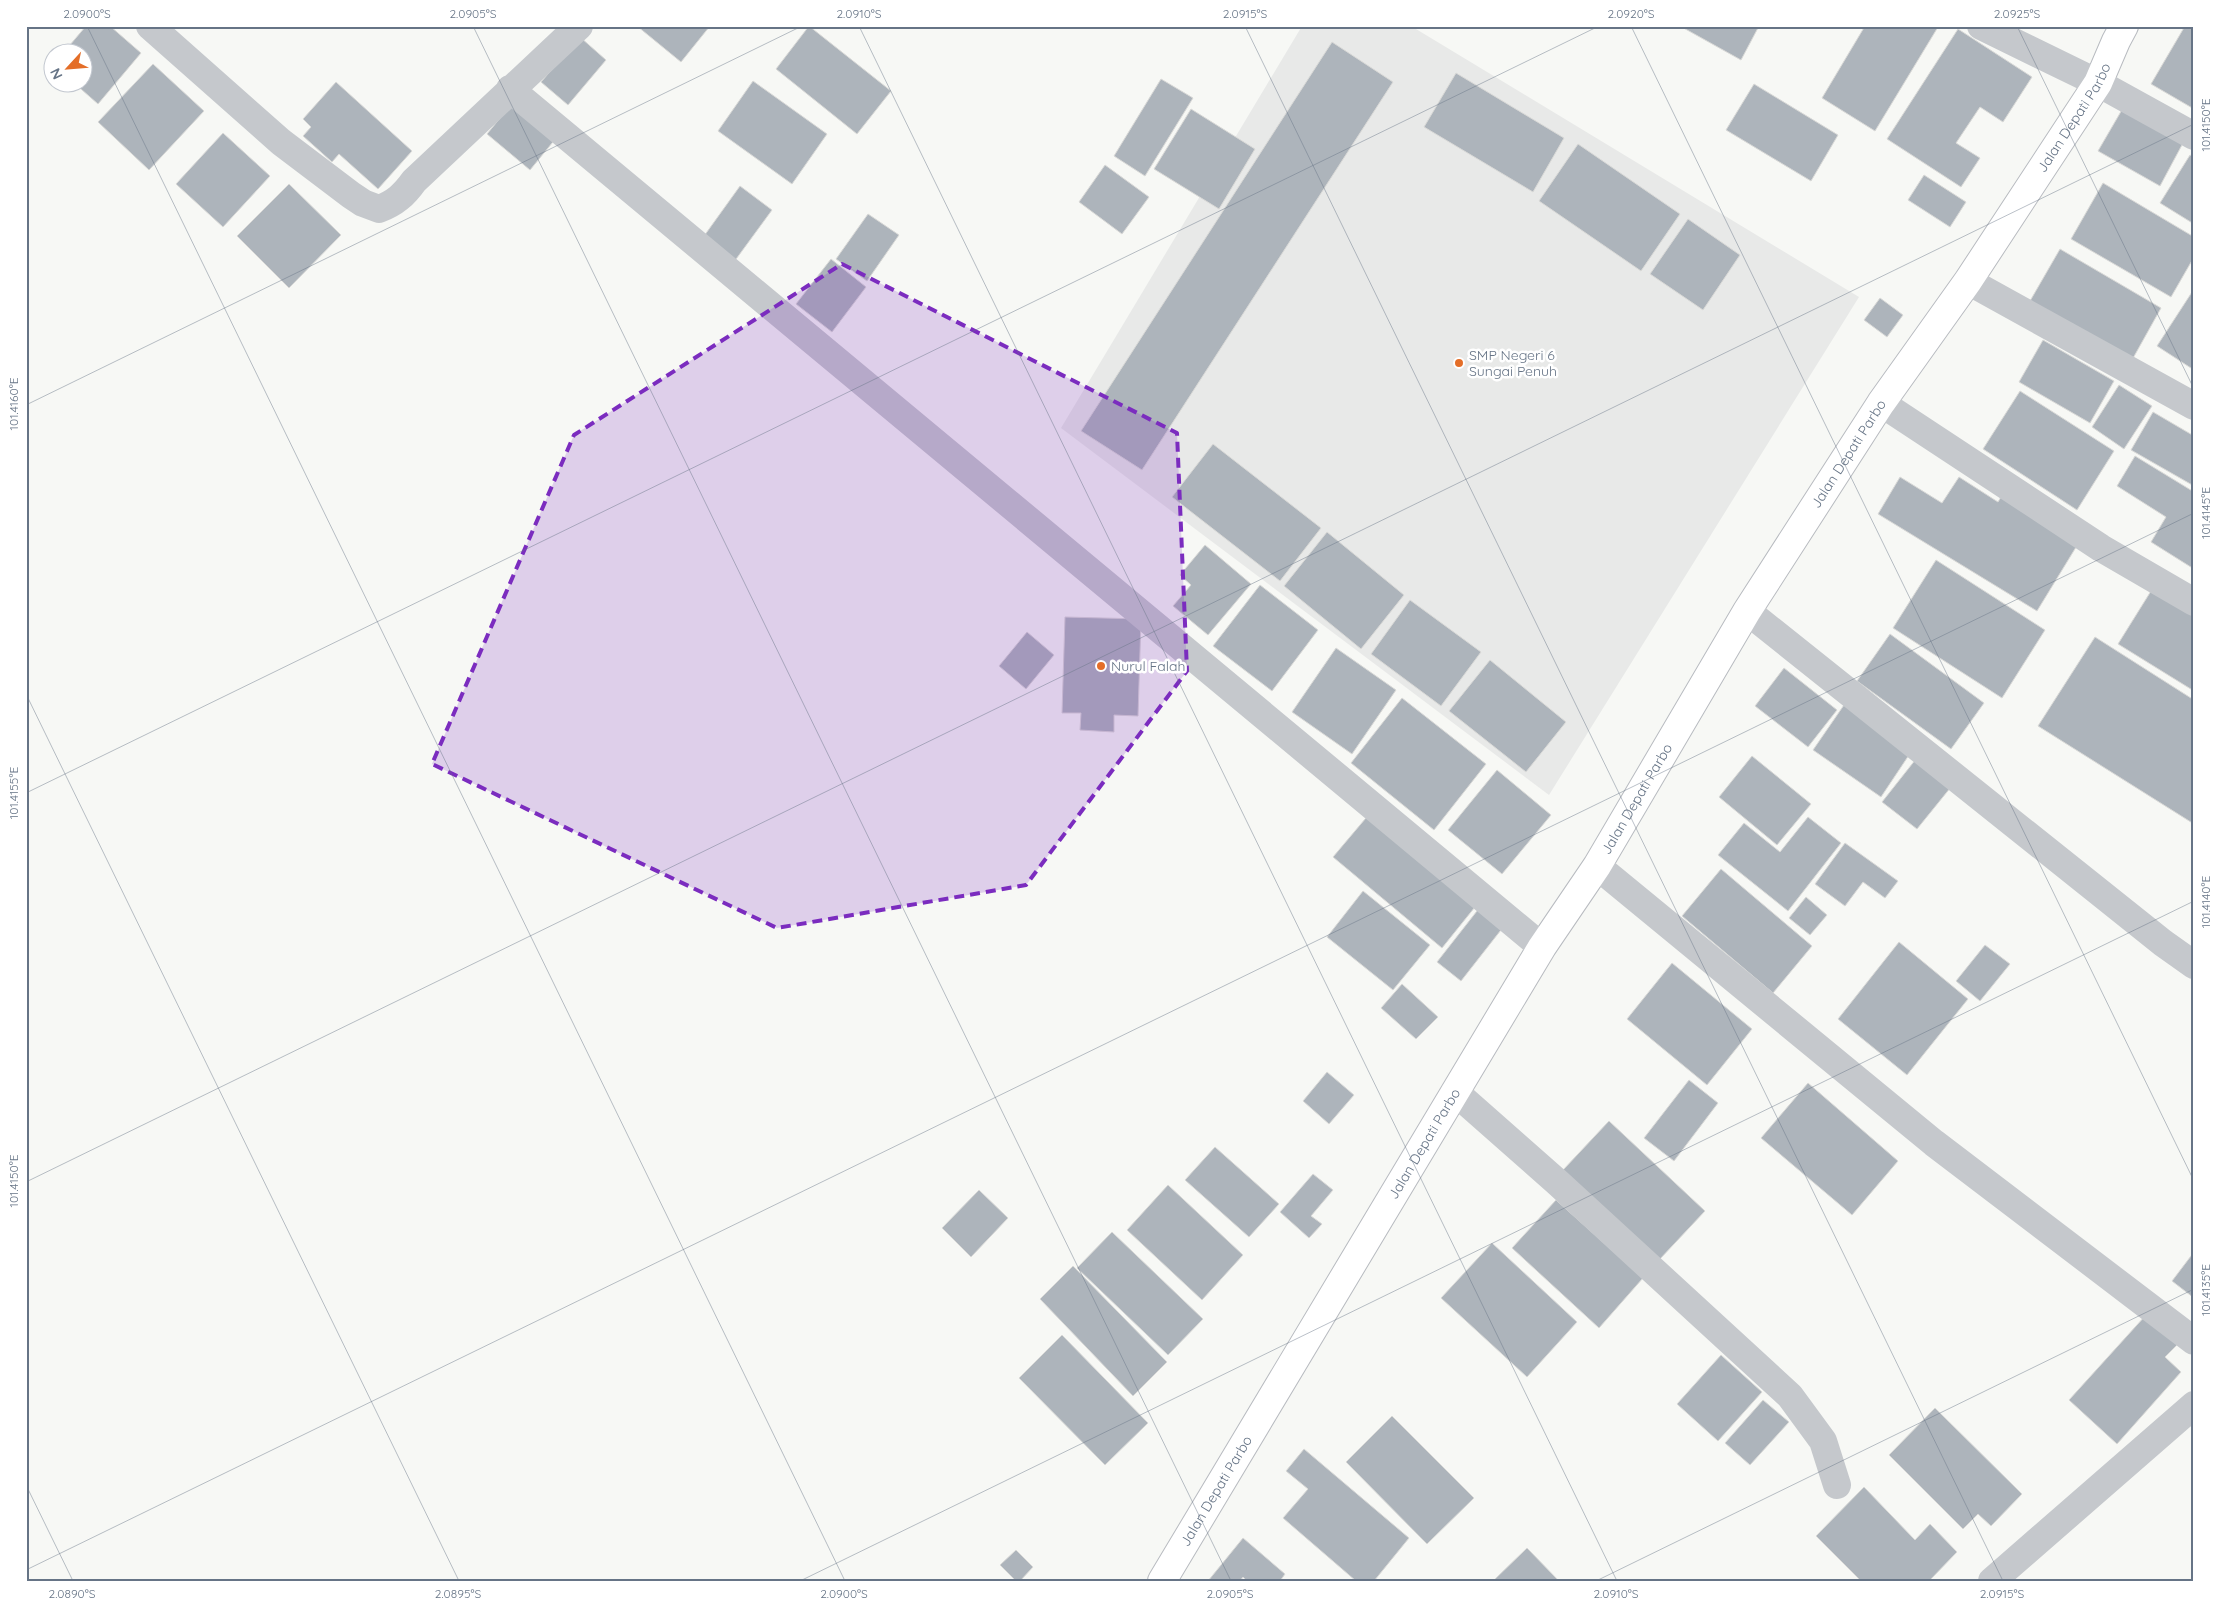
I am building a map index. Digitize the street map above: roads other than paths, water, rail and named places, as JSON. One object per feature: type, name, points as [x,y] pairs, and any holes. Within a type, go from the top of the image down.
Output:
[{"type":"main road","name":"Jalan Depati Parbo","points":[[1162,1581],[1542,947],[1597,866],[1747,611],[1881,404],[1968,281],[2098,83],[2120,33]]},
{"type":"street","points":[[150,26],[281,142],[363,203],[379,209],[392,204],[405,194],[414,182],[578,26]]},
{"type":"street","points":[[1981,26],[2098,83],[2194,136]]},
{"type":"street","points":[[510,89],[1542,947]]},
{"type":"street","points":[[1968,281],[2194,406]]},
{"type":"street","points":[[1881,404],[2101,548],[2194,602]]},
{"type":"street","points":[[1747,611],[2163,943],[2194,965]]},
{"type":"street","points":[[1597,866],[1934,1144],[2194,1341]]},
{"type":"street","points":[[1455,1092],[1557,1182],[1790,1396],[1823,1440],[1837,1485]]},
{"type":"street","points":[[1992,1581],[2194,1405]]},
{"type":"place","name":"SMP Negeri 6 Sungai Penuh","points":[[1459,363]]},
{"type":"place","name":"Nurul Falah","points":[[1101,666]]}]
